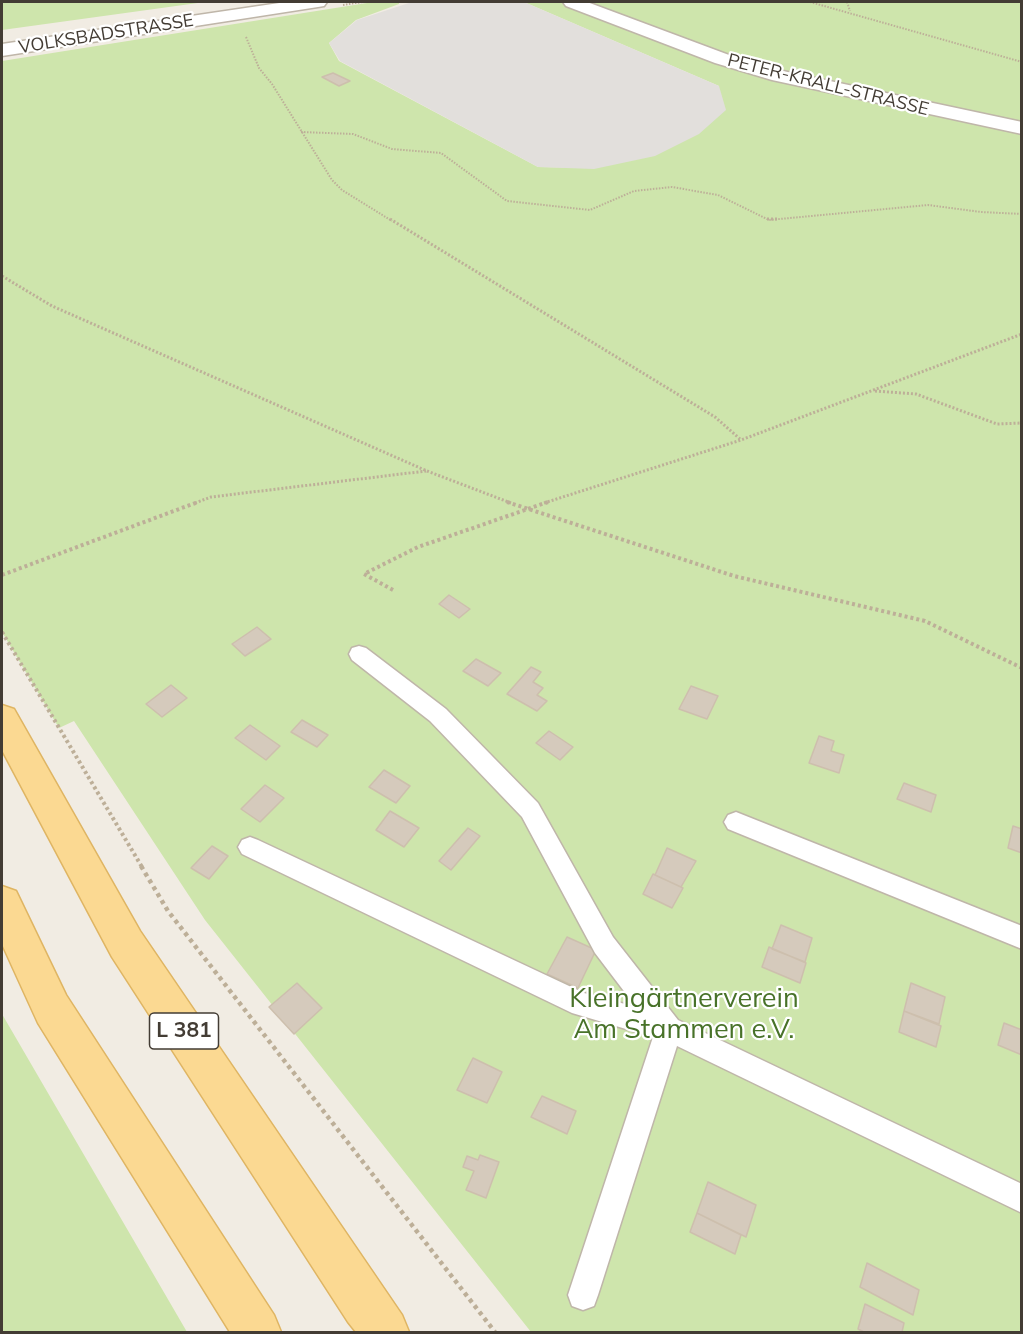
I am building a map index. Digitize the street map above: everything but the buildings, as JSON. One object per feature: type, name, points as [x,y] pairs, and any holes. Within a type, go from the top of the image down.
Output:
[{"type":"main road","name":"L 381","points":[[2,719],[126,944],[364,1305],[385,1332]]},
{"type":"main road","points":[[2,903],[52,1009],[257,1332]]},
{"type":"street","name":"VOLKSBADSTRASSE","points":[[2,50],[318,2]]},
{"type":"street","name":"PETER-KRALL-STRASSE","points":[[572,2],[722,59],[779,75],[1022,128]]},
{"type":"lane","points":[[359,654],[438,715],[530,810],[604,945],[669,1029]]},
{"type":"lane","points":[[736,822],[1022,938]]},
{"type":"lane","points":[[250,847],[581,1004],[669,1029],[1022,1199]]},
{"type":"lane","points":[[583,1295],[669,1029]]},
{"type":"path","points":[[810,2],[1022,62]]},
{"type":"path","points":[[847,2],[850,12]]},
{"type":"path","points":[[236,14],[253,60],[262,75],[272,84],[332,180],[342,190],[715,417],[741,440]]},
{"type":"path","points":[[301,132],[352,134],[392,149],[441,153],[507,201],[590,210],[634,191],[672,187],[718,195],[769,220],[928,205],[981,212],[1022,214]]},
{"type":"path","points":[[2,276],[52,306],[427,471],[526,509],[734,576],[925,621],[1022,668]]},
{"type":"path","points":[[393,590],[364,574],[418,547],[526,509],[741,440],[1022,334]]},
{"type":"path","points":[[872,391],[916,394],[997,424],[1022,423]]},
{"type":"path","points":[[2,574],[79,548],[211,497],[427,471]]},
{"type":"path","points":[[2,632],[168,911],[495,1332]]},
{"type":"green space","points":[[2,2],[205,2],[2,30]]},
{"type":"green space","name":"Kleingärtnerverein Am Stammen e.V.","points":[[373,2],[399,2],[399,4],[356,20],[329,43],[339,61],[538,167],[593,168],[719,86],[524,2],[1021,2],[1021,1332],[531,1332],[205,920],[74,721],[59,728],[2,632],[2,61]]},
{"type":"green space","points":[[2,1014],[187,1332],[2,1332]]},
{"type":"shaded area","points":[[412,2],[524,2],[719,86],[726,110],[699,134],[655,156],[594,169],[538,167],[340,61],[329,43],[357,20]]}]
